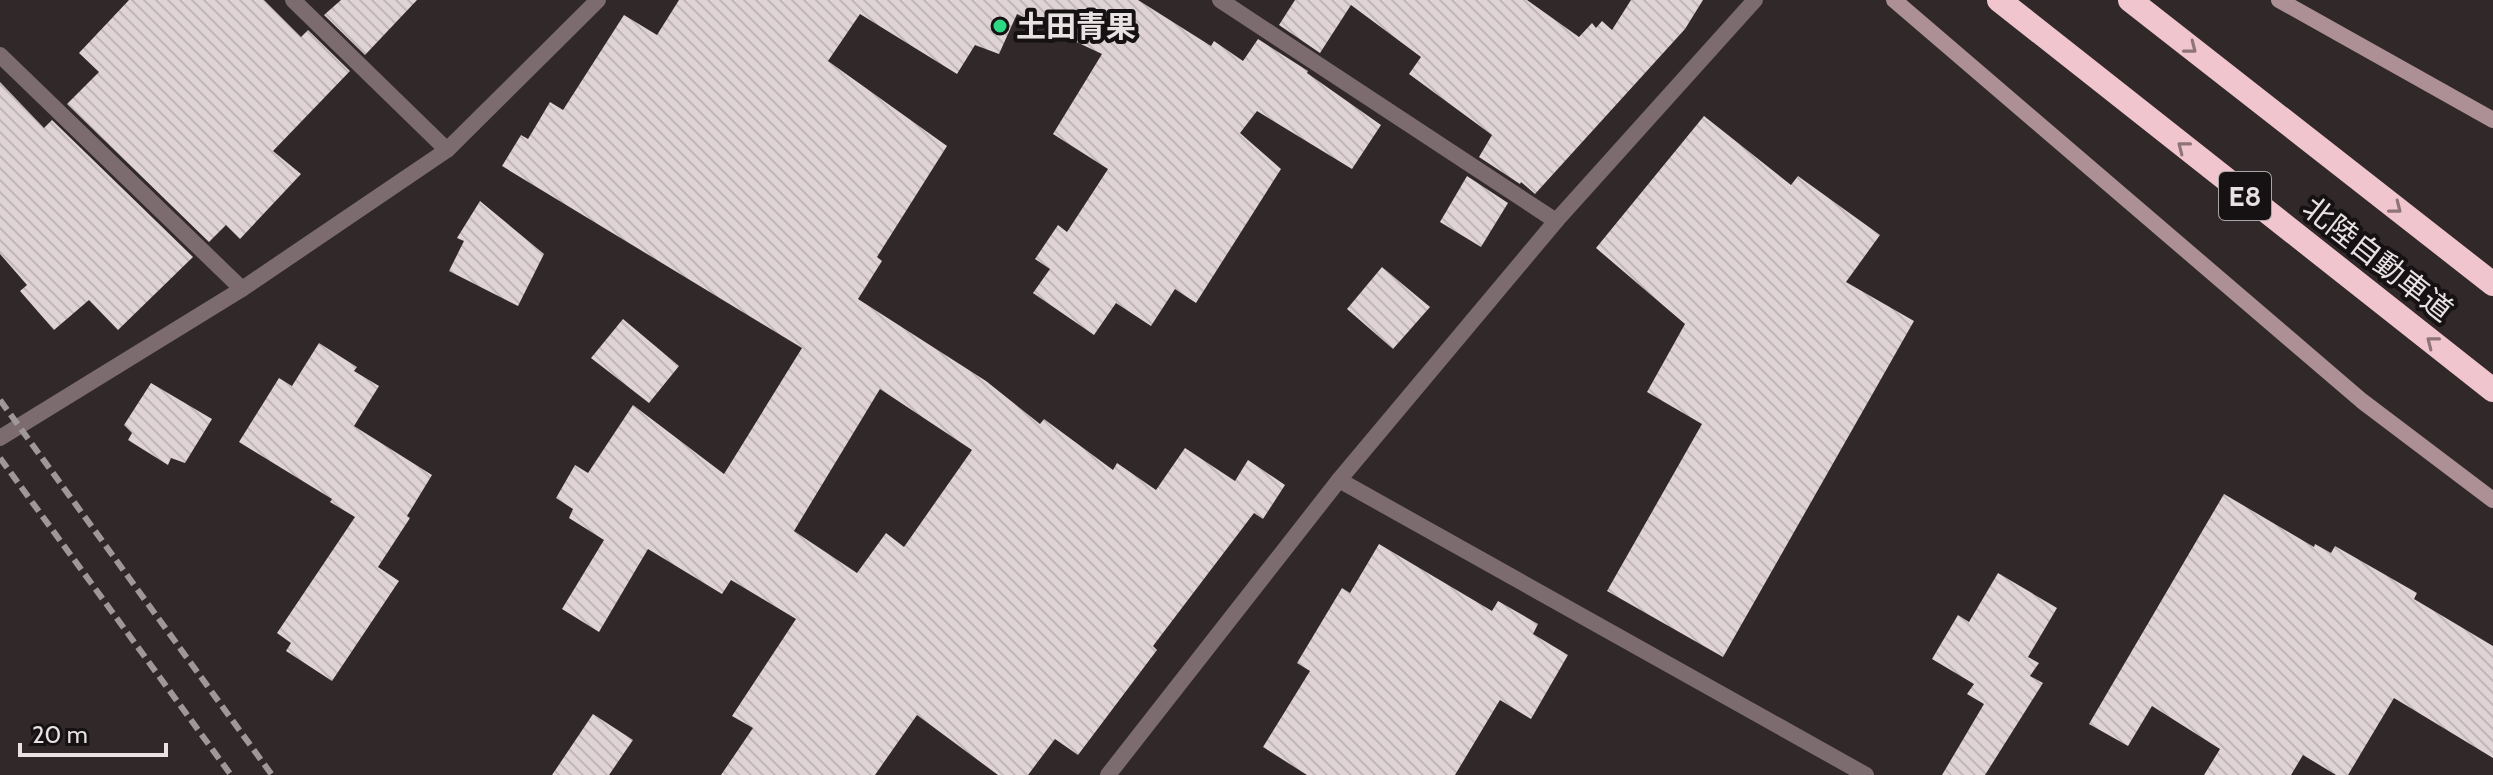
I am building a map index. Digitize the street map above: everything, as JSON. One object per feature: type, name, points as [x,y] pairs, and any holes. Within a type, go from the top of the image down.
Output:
[{"type":"highway","name":"北陸自動車道","points":[[1999,0],[2493,390]]},
{"type":"highway","name":"北陸自動車道","points":[[2130,0],[2493,284]]},
{"type":"street","points":[[293,0],[447,150]]},
{"type":"street","points":[[0,438],[242,289],[447,150],[598,0]]},
{"type":"street","points":[[1220,0],[1556,221]]},
{"type":"street","points":[[1108,775],[1339,480],[1556,221],[1755,0]]},
{"type":"street","points":[[1894,0],[2362,401],[2493,500]]},
{"type":"street","points":[[2279,0],[2493,120]]},
{"type":"street","points":[[0,55],[242,289]]},
{"type":"street","points":[[1339,480],[1866,775]]},
{"type":"building","points":[[129,0],[264,0],[301,37],[308,30],[350,71],[273,151],[301,174],[240,239],[226,225],[209,242],[67,104],[99,72],[79,53]]},
{"type":"building","points":[[341,0],[417,0],[365,55],[324,15]]},
{"type":"building","points":[[679,0],[1138,0],[1211,46],[1214,41],[1243,61],[1258,39],[1308,71],[1381,125],[1352,169],[1257,111],[1240,133],[1281,169],[1196,303],[1175,289],[1151,326],[1116,303],[1094,335],[1033,293],[1050,269],[1035,259],[1058,225],[1067,232],[1108,169],[1053,134],[1102,54],[1017,14],[999,54],[975,45],[957,74],[860,14],[828,61],[947,146],[877,257],[882,261],[858,299],[986,381],[1040,424],[1044,419],[1113,470],[1117,463],[1156,490],[1185,448],[1235,481],[1248,460],[1285,485],[1263,519],[1254,513],[1153,646],[1157,650],[1078,755],[1055,739],[1028,775],[998,775],[917,715],[875,775],[721,775],[753,728],[732,716],[796,619],[731,580],[722,594],[648,549],[599,632],[562,609],[604,540],[569,518],[573,509],[556,498],[575,465],[588,473],[633,405],[724,474],[802,348],[502,166],[521,135],[528,139],[550,102],[563,110],[624,15],[657,35]],"holes":[[[880,389],[972,450],[904,547],[886,533],[857,573],[794,531]]]},
{"type":"building","points":[[1295,0],[1527,0],[1579,37],[1592,23],[1596,28],[1602,21],[1612,30],[1631,0],[1703,0],[1685,29],[1535,194],[1479,157],[1492,135],[1409,74],[1421,57],[1351,5],[1320,53],[1279,25]]},
{"type":"building","points":[[0,82],[44,128],[52,120],[193,257],[118,330],[89,300],[54,330],[20,291],[27,285],[0,254]]},
{"type":"building","points":[[1704,116],[1791,185],[1798,176],[1880,235],[1846,282],[1914,321],[1723,657],[1607,591],[1702,424],[1647,392],[1685,324],[1596,248]]},
{"type":"building","points":[[1467,176],[1508,203],[1481,247],[1440,222]]},
{"type":"building","points":[[480,201],[544,254],[518,306],[449,271],[464,241],[457,238]]},
{"type":"building","points":[[1382,267],[1430,307],[1393,349],[1347,309]]},
{"type":"building","points":[[623,319],[679,366],[649,403],[591,358]]},
{"type":"building","points":[[319,343],[357,367],[354,371],[379,386],[354,426],[432,475],[407,516],[410,518],[378,567],[399,581],[332,681],[286,651],[291,643],[277,633],[355,517],[330,502],[332,499],[239,442],[279,378],[292,386]]},
{"type":"building","points":[[151,383],[212,419],[185,463],[171,458],[168,465],[128,440],[132,433],[124,425]]},
{"type":"building","points":[[2224,494],[2314,547],[2315,544],[2331,553],[2335,546],[2417,593],[2414,599],[2493,646],[2493,758],[2394,698],[2348,775],[2336,775],[2303,755],[2291,775],[2204,775],[2220,749],[2152,706],[2128,746],[2089,724]]},
{"type":"building","points":[[1379,544],[1492,611],[1498,601],[1538,624],[1533,634],[1568,655],[1531,719],[1500,700],[1455,775],[1307,775],[1263,747],[1310,671],[1297,663],[1342,588],[1350,593]]},
{"type":"building","points":[[1998,573],[2057,608],[2028,657],[2039,663],[2030,676],[2043,683],[1985,775],[1942,775],[1984,704],[1967,694],[1974,684],[1932,659],[1958,615],[1969,622]]},
{"type":"building","points":[[593,714],[633,740],[609,775],[552,775]]},
{"type":"railway","points":[[0,400],[272,775]]},
{"type":"railway","points":[[0,458],[231,775]]},
{"type":"place","name":"土田青果","points":[[1000,26]]}]
